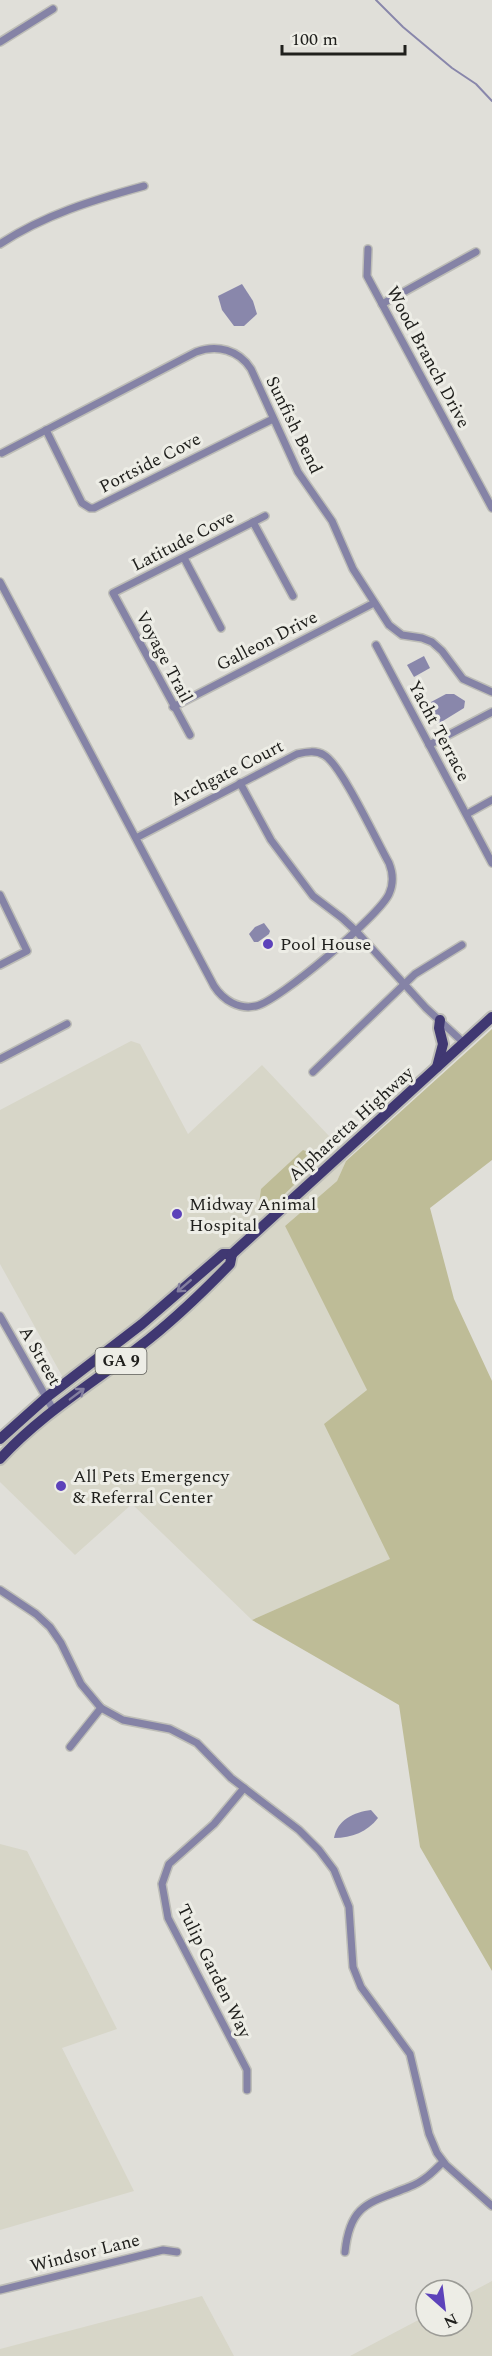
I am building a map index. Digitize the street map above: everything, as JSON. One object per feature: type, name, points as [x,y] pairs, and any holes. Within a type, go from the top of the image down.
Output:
[{"type":"main road","name":"Alpharetta Highway","points":[[232,1254],[492,1017]]},
{"type":"main road","points":[[436,1069],[443,1044],[439,1028],[440,1020]]},
{"type":"main road","name":"GA 9","points":[[0,1439],[47,1397],[142,1324],[223,1254],[232,1254],[230,1264],[178,1315],[141,1346],[54,1411],[0,1459]]},
{"type":"street","points":[[0,42],[53,9]]},
{"type":"street","points":[[0,244],[30,225],[54,215],[144,186]]},
{"type":"street","name":"Wood Branch Drive","points":[[368,249],[367,276],[492,508]]},
{"type":"street","points":[[382,304],[476,252]]},
{"type":"street","name":"Sunfish Bend","points":[[2,453],[196,352],[212,348],[228,350],[244,360],[298,472],[332,521],[353,568],[369,590],[374,603],[395,631],[402,636],[422,638],[432,642],[442,651],[463,679],[492,692]]},
{"type":"street","name":"Portside Cove","points":[[46,430],[80,499],[86,506],[94,508],[273,419]]},
{"type":"street","name":"Latitude Cove","points":[[113,593],[265,516]]},
{"type":"street","points":[[253,522],[293,596]]},
{"type":"street","points":[[184,558],[220,628]]},
{"type":"street","name":"Archgate Court","points":[[0,582],[214,986],[220,995],[235,1005],[250,1007],[269,1000],[323,960],[356,931],[385,901],[392,886],[393,877],[388,862],[341,773],[325,755],[312,751],[297,754],[136,838]]},
{"type":"street","name":"Voyage Trail","points":[[113,593],[190,735]]},
{"type":"street","name":"Galleon Drive","points":[[173,706],[374,603]]},
{"type":"street","name":"Yacht Terrace","points":[[376,645],[492,863]]},
{"type":"street","points":[[429,745],[492,712]]},
{"type":"street","points":[[240,783],[271,840],[313,896],[356,931],[404,984],[464,1043]]},
{"type":"street","points":[[467,814],[492,800]]},
{"type":"street","points":[[0,895],[27,951],[0,964]]},
{"type":"street","points":[[313,1072],[415,974],[462,945]]},
{"type":"street","points":[[0,1059],[66,1024]]},
{"type":"street","name":"A Street","points":[[0,1316],[54,1411]]},
{"type":"street","points":[[0,1590],[36,1614],[50,1627],[62,1643],[81,1684],[101,1708],[123,1720],[170,1729],[198,1743],[231,1778],[298,1830],[319,1850],[338,1878],[349,1907],[353,1967],[361,1987],[410,2054],[429,2134],[443,2162],[492,2206]]},
{"type":"street","points":[[70,1747],[101,1708]]},
{"type":"street","name":"Tulip Garden Way","points":[[244,1788],[214,1824],[169,1864],[162,1884],[168,1918],[247,2070],[248,2090]]},
{"type":"street","points":[[345,2252],[347,2234],[352,2221],[363,2208],[377,2199],[410,2187],[430,2176],[443,2162]]},
{"type":"street","name":"Windsor Lane","points":[[0,2290],[163,2250],[177,2252]]},
{"type":"shaded area","points":[[492,1029],[492,1160],[430,1208],[454,1299],[492,1381],[492,1971],[420,1847],[399,1705],[252,1620],[390,1559],[324,1424],[367,1390],[285,1226],[337,1181],[346,1161]]},
{"type":"shaded area","points":[[131,1041],[140,1044],[188,1134],[262,1065],[346,1154],[346,1161],[337,1181],[285,1226],[367,1390],[391,1559],[252,1620],[132,1504],[75,1555],[0,1482],[0,1448],[66,1383],[0,1264],[0,1110]]},
{"type":"shaded area","points":[[303,1150],[311,1153],[315,1158],[315,1165],[270,1208],[262,1208],[259,1204],[261,1189]]},
{"type":"shaded area","points":[[0,1844],[27,1851],[117,2029],[62,2048],[134,2191],[0,2230]]},
{"type":"shaded area","points":[[492,2281],[492,2356],[350,2356],[414,2322],[414,2338],[474,2338],[474,2291]]},
{"type":"shaded area","points":[[202,2296],[234,2356],[0,2356],[0,2349]]},
{"type":"water","points":[[242,284],[253,301],[257,314],[244,326],[234,326],[222,310],[218,296]]},
{"type":"water","points":[[424,656],[430,668],[414,677],[407,665]]},
{"type":"water","points":[[446,694],[454,694],[465,701],[464,708],[438,724],[431,717],[431,702]]},
{"type":"water","points":[[264,923],[270,931],[269,934],[258,942],[254,942],[249,934],[255,927]]},
{"type":"water","points":[[371,1810],[378,1818],[369,1827],[347,1837],[334,1838],[339,1826],[347,1818]]},
{"type":"waterway","points":[[376,0],[403,27],[452,68],[476,84],[492,101]]},
{"type":"place","name":"Pool House","points":[[268,944]]},
{"type":"place","name":"Midway Animal Hospital","points":[[177,1214]]},
{"type":"place","name":"All Pets Emergency & Referral Center","points":[[61,1486]]}]
